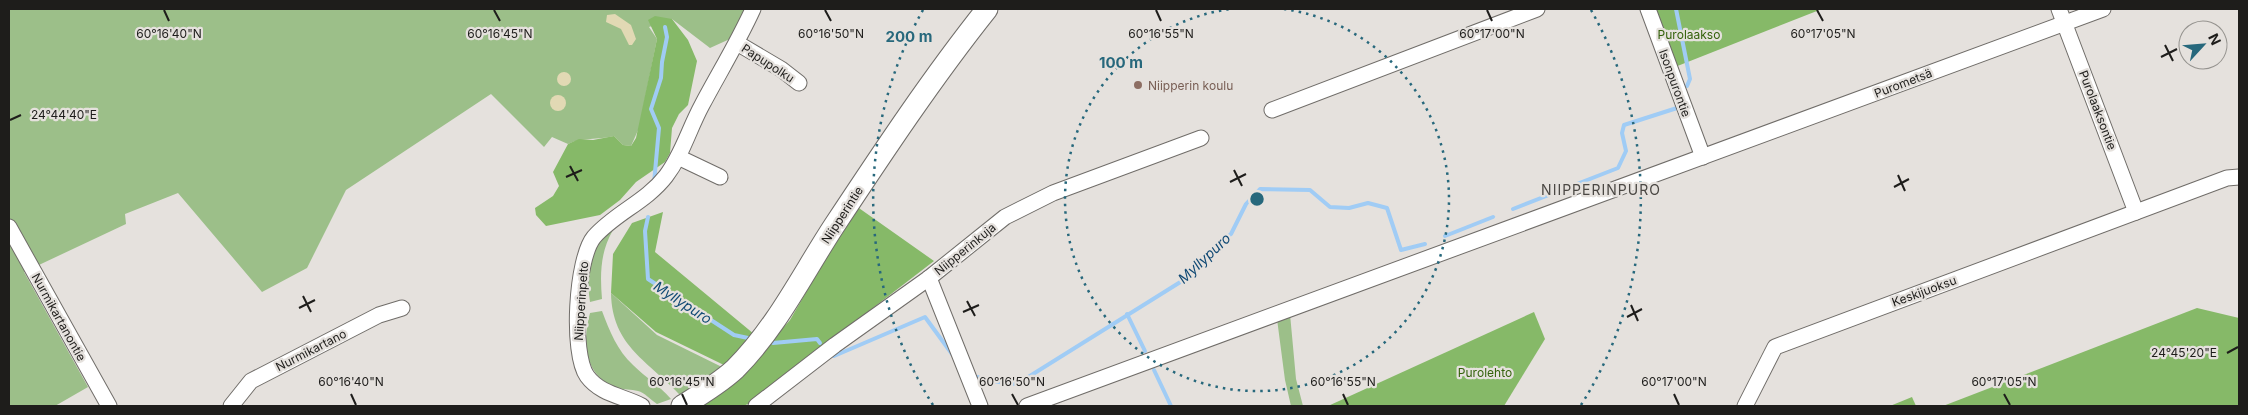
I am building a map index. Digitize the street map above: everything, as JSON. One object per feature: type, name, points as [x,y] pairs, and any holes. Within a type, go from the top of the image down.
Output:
[{"type":"street","name":"Niipperinpelto","points":[[642,406],[630,399],[609,394],[596,386],[586,375],[576,340],[581,276],[585,254],[593,238],[645,198],[665,177],[678,157],[701,107],[737,43],[753,9]]},
{"type":"street","name":"Niipperintie","points":[[682,406],[734,370],[763,337],[794,294],[830,233],[914,106],[987,9]]},
{"type":"street","points":[[1272,110],[1536,9]]},
{"type":"street","name":"Isonpurontie","points":[[1648,9],[1703,157]]},
{"type":"street","name":"Purometsä","points":[[1703,157],[2062,16],[2103,9]]},
{"type":"street","name":"Purolaaksontie","points":[[2062,16],[2136,212]]},
{"type":"street","name":"Papupolku","points":[[737,43],[799,83]]},
{"type":"street","name":"Niipperinkuja","points":[[756,406],[835,345],[929,278],[1005,217],[1028,204],[1201,138]]},
{"type":"street","points":[[678,157],[720,177]]},
{"type":"street","points":[[1028,406],[1703,157]]},
{"type":"street","name":"Keskijuoksu","points":[[1745,406],[1775,346],[2227,178],[2239,177]]},
{"type":"street","name":"Nurmikartanontie","points":[[9,227],[109,406]]},
{"type":"street","points":[[929,278],[980,406]]},
{"type":"street","name":"Nurmikartano","points":[[231,406],[251,380],[379,315],[402,308]]},
{"type":"green space","points":[[9,9],[747,9],[732,38],[710,48],[672,19],[649,27],[657,39],[639,128],[631,146],[623,145],[614,136],[579,140],[568,144],[552,137],[544,147],[491,94],[346,190],[307,268],[262,292],[178,193],[125,214],[126,224],[24,272],[88,387],[55,406],[9,406]]},
{"type":"green space","name":"Purolaakso","points":[[1654,9],[1822,9],[1675,67]]},
{"type":"green space","points":[[655,16],[672,19],[688,40],[697,61],[688,105],[679,114],[672,128],[670,153],[665,162],[636,182],[620,200],[600,215],[546,226],[536,215],[535,208],[553,196],[559,186],[553,172],[568,144],[579,139],[593,140],[614,136],[623,145],[631,146],[636,138],[657,39],[648,20]]},
{"type":"green space","points":[[856,206],[934,261],[748,404],[743,406],[694,406],[738,379],[790,320]]},
{"type":"green space","points":[[663,212],[655,252],[754,334],[726,366],[656,332],[611,293],[613,254],[632,223]]},
{"type":"green space","points":[[613,230],[603,255],[602,299],[590,302],[588,271],[592,253],[604,237]]},
{"type":"green space","points":[[611,293],[657,335],[726,369],[682,397],[645,363],[625,340],[613,311]]},
{"type":"green space","points":[[2197,308],[2239,318],[2239,406],[1943,406]]},
{"type":"green space","points":[[602,311],[618,347],[627,359],[671,399],[657,404],[645,394],[635,390],[618,388],[598,376],[588,358],[586,336],[590,313]]},
{"type":"green space","name":"Purolehto","points":[[1534,312],[1545,339],[1504,406],[1328,406]]},
{"type":"green space","points":[[1290,314],[1296,379],[1303,406],[1291,406],[1285,380],[1277,319]]},
{"type":"green space","points":[[1912,397],[1916,406],[1890,406]]},
{"type":"sand","points":[[615,14],[631,25],[636,39],[632,45],[629,45],[621,29],[606,22],[607,15]]},
{"type":"sand","points":[[564,72],[569,74],[571,79],[569,84],[564,86],[559,84],[557,79],[559,74]]},
{"type":"sand","points":[[555,95],[561,95],[566,100],[564,109],[555,111],[550,106],[550,100]]},
{"type":"waterway","name":"Myllypuro","points":[[1676,9],[1690,79],[1687,86]]},
{"type":"waterway","name":"Myllypuro","points":[[654,183],[659,128],[651,109],[661,78],[667,37],[665,27]]},
{"type":"waterway","name":"Myllypuro","points":[[1513,209],[1618,168],[1626,151],[1622,133],[1624,125],[1677,108]]},
{"type":"waterway","name":"Myllypuro","points":[[978,377],[981,380],[1017,384],[1182,281],[1208,252],[1231,234],[1246,204],[1260,189],[1310,190],[1330,207],[1349,208],[1368,203],[1387,208],[1401,250],[1425,244]]},
{"type":"waterway","name":"Myllypuro","points":[[648,217],[645,231],[648,279],[734,335],[748,338]]},
{"type":"waterway","name":"Myllypuro","points":[[1445,236],[1493,217]]},
{"type":"waterway","points":[[1127,314],[1145,351]]},
{"type":"waterway","name":"Myllypuro","points":[[834,356],[925,317],[952,354]]},
{"type":"waterway","name":"Myllypuro","points":[[773,343],[817,339],[820,343]]},
{"type":"waterway","points":[[1154,370],[1171,406]]},
{"type":"place","name":"Niipperin koulu","points":[[1138,85]]},
{"type":"district","name":"NIIPPERINPURO","points":[[1601,189]]}]
